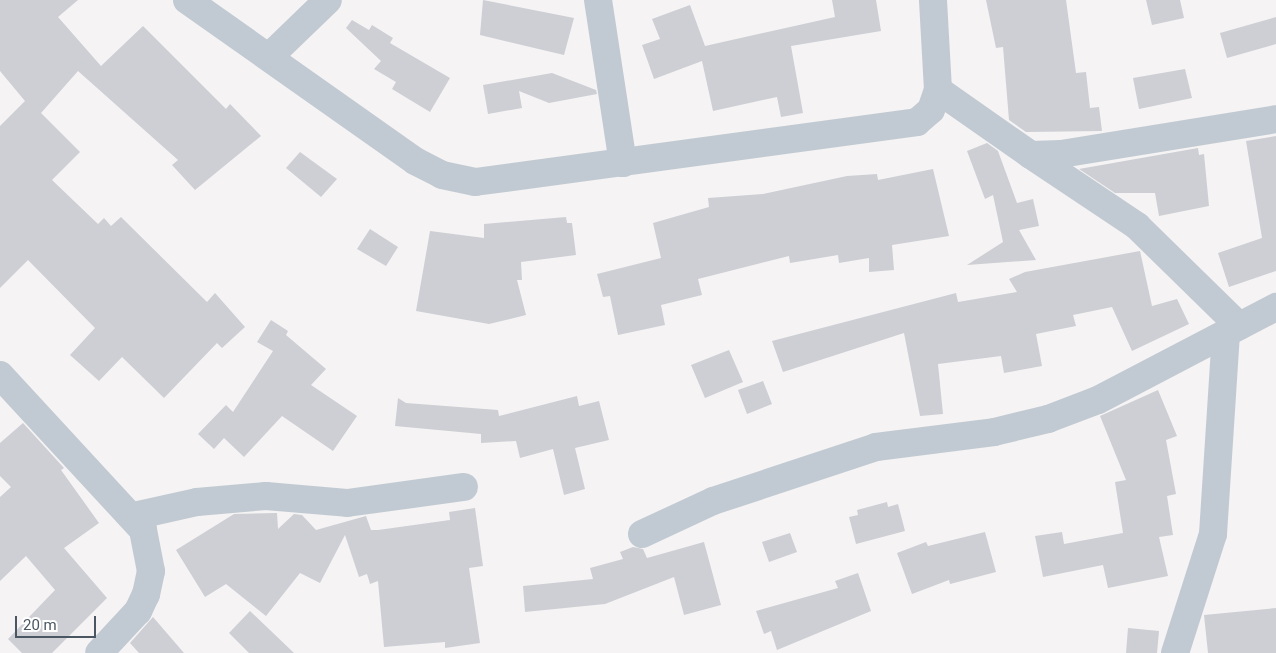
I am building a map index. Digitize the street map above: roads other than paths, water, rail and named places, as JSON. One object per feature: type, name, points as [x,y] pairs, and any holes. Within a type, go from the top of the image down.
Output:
[{"type":"street","points":[[187,0],[271,55],[415,161],[442,175],[475,182],[503,181],[623,163],[898,127],[917,122],[931,110],[938,90],[933,0]]},
{"type":"street","points":[[271,55],[328,0]]},
{"type":"street","points":[[598,0],[623,163]]},
{"type":"street","points":[[938,90],[1136,226],[1233,330],[1212,534],[1175,653]]},
{"type":"street","points":[[1031,154],[1060,154],[1276,119]]},
{"type":"street","points":[[642,534],[713,501],[876,447],[994,432],[1048,420],[1098,400],[1276,307]]},
{"type":"street","points":[[0,375],[134,516],[150,548],[146,594],[138,612],[99,653]]},
{"type":"street","points":[[134,516],[198,502],[256,497],[347,503],[464,487]]}]
